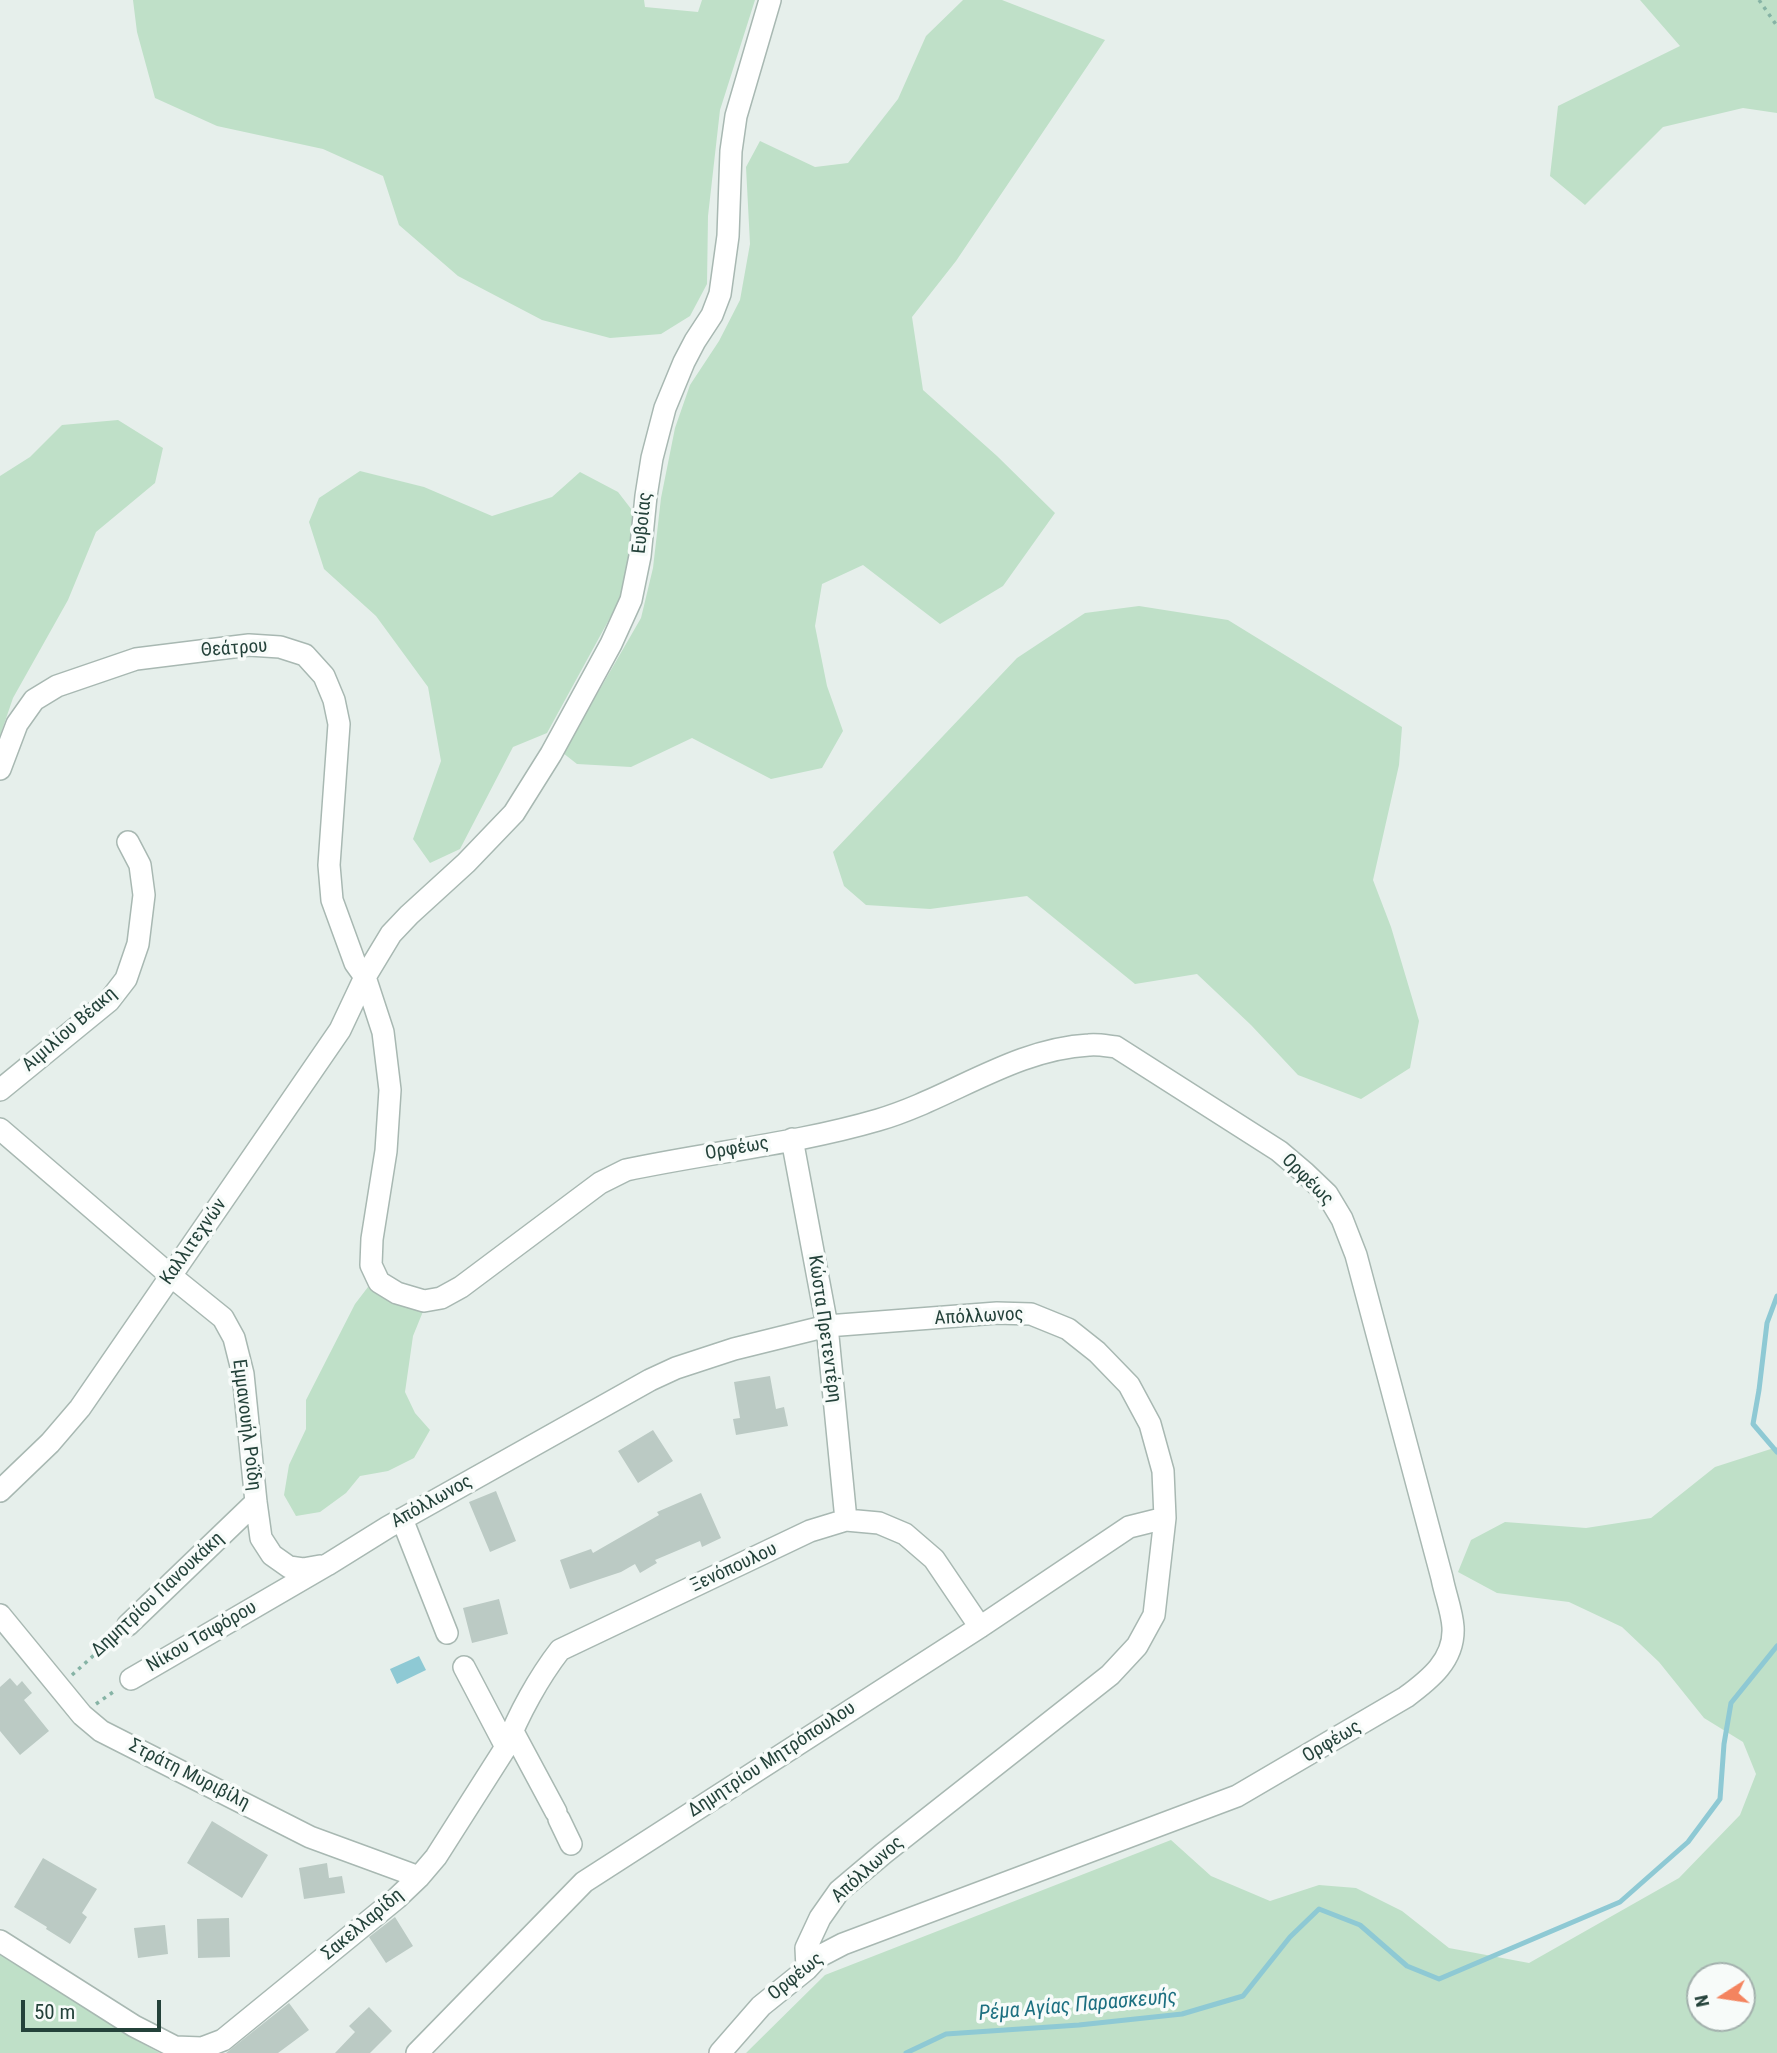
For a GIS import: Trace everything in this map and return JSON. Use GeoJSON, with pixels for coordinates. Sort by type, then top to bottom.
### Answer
{"type":"FeatureCollection","features":[{"type":"Feature","properties":{"kind":"street","name":"Ευβοίας"},"geometry":{"type":"LineString","coordinates":[[365,977],[400,924],[466,863],[514,813],[551,754],[611,645],[631,600],[640,556],[652,458],[665,408],[684,362],[712,315],[720,294],[728,236],[730,151],[736,116],[770,0]]}},
{"type":"Feature","properties":{"kind":"street","name":"Θεάτρου"},"geometry":{"type":"LineString","coordinates":[[0,769],[17,724],[34,701],[57,686],[136,660],[249,645],[280,647],[305,655],[324,676],[334,700],[339,724],[329,865],[332,900],[355,963],[365,977]]}},
{"type":"Feature","properties":{"kind":"street","name":"Αιμιλίου Βέακη"},"geometry":{"type":"LineString","coordinates":[[0,1090],[109,1001],[126,979],[138,944],[144,895],[139,865],[128,842]]}},
{"type":"Feature","properties":{"kind":"street","name":"Ορφέως"},"geometry":{"type":"LineString","coordinates":[[365,977],[383,1032],[390,1090],[386,1151],[372,1239],[371,1265],[379,1282],[397,1293],[424,1301],[441,1298],[461,1287],[600,1183],[626,1170],[877,1120],[905,1111],[1028,1057],[1061,1048],[1092,1044],[1116,1047],[1279,1151],[1327,1195],[1342,1219],[1356,1255],[1442,1578],[1452,1627],[1451,1646],[1429,1680],[1406,1697],[1237,1796],[843,1944],[818,1957],[761,2006],[720,2053]]}},
{"type":"Feature","properties":{"kind":"street","name":"Καλλιτεχνών"},"geometry":{"type":"LineString","coordinates":[[0,1491],[50,1443],[80,1408],[340,1030],[365,977]]}},
{"type":"Feature","properties":{"kind":"street","name":"Εμμανουήλ Ροΐδη"},"geometry":{"type":"LineString","coordinates":[[0,1129],[223,1318],[234,1338],[243,1374],[261,1538],[272,1555],[289,1567],[303,1569],[327,1565]]}},
{"type":"Feature","properties":{"kind":"street","name":"Κώστα Πρετεντέρη"},"geometry":{"type":"LineString","coordinates":[[792,1139],[827,1326],[846,1520]]}},
{"type":"Feature","properties":{"kind":"street","name":"Απόλλωνος"},"geometry":{"type":"LineString","coordinates":[[327,1565],[402,1519],[626,1393],[676,1368],[734,1349],[827,1326],[997,1313],[1031,1314],[1068,1329],[1097,1352],[1129,1385],[1150,1424],[1163,1471],[1165,1518],[1154,1615],[1136,1646],[1110,1675],[839,1891],[820,1918],[806,1948],[807,1969]]}},
{"type":"Feature","properties":{"kind":"street","name":"Δημητρίου Γιανουκάκη"},"geometry":{"type":"LineString","coordinates":[[128,1625],[256,1502]]}},
{"type":"Feature","properties":{"kind":"street","name":"Δημητρίου Μητρόπουλου"},"geometry":{"type":"LineString","coordinates":[[417,2053],[584,1882],[980,1627],[1129,1527],[1165,1518]]}},
{"type":"Feature","properties":{"kind":"street"},"geometry":{"type":"LineString","coordinates":[[402,1519],[447,1633]]}},
{"type":"Feature","properties":{"kind":"street","name":"Ξενόπουλου"},"geometry":{"type":"LineString","coordinates":[[509,1738],[560,1650],[810,1531],[846,1520],[880,1523],[905,1534],[934,1559],[980,1627]]}},
{"type":"Feature","properties":{"kind":"street","name":"Νίκου Τσιφόρου"},"geometry":{"type":"LineString","coordinates":[[131,1679],[327,1565]]}},
{"type":"Feature","properties":{"kind":"street","name":"Στράτη Μυριβίλη"},"geometry":{"type":"LineString","coordinates":[[0,1615],[82,1716],[101,1731],[310,1837],[419,1877]]}},
{"type":"Feature","properties":{"kind":"street"},"geometry":{"type":"LineString","coordinates":[[464,1667],[558,1816],[571,1844]]}},
{"type":"Feature","properties":{"kind":"street","name":"Σακελλαρίδη"},"geometry":{"type":"LineString","coordinates":[[0,1941],[134,2026],[175,2047],[202,2048],[223,2040],[419,1877],[436,1857],[509,1738]]}},
{"type":"Feature","properties":{"kind":"path"},"geometry":{"type":"LineString","coordinates":[[1759,0],[1777,26]]}},
{"type":"Feature","properties":{"kind":"path","name":"Δημητρίου Γιανουκάκη"},"geometry":{"type":"LineString","coordinates":[[59,1688],[128,1625]]}},
{"type":"Feature","properties":{"kind":"path","name":"Νίκου Τσιφόρου"},"geometry":{"type":"LineString","coordinates":[[82,1716],[131,1679]]}},
{"type":"Feature","properties":{"kind":"green space"},"geometry":{"type":"Polygon","coordinates":[[[133,0],[644,0],[645,7],[698,12],[702,0],[755,0],[720,110],[708,216],[707,284],[690,316],[661,334],[610,338],[542,320],[458,276],[399,225],[383,176],[323,149],[217,126],[155,98],[137,32],[133,0]]]}},
{"type":"Feature","properties":{"kind":"green space"},"geometry":{"type":"Polygon","coordinates":[[[963,0],[1002,0],[1105,40],[956,261],[912,317],[923,390],[997,456],[1055,513],[1003,586],[940,624],[863,565],[822,584],[815,626],[827,686],[843,731],[822,768],[771,779],[692,738],[631,767],[577,764],[563,753],[641,618],[653,568],[661,498],[675,428],[690,385],[719,341],[740,300],[750,244],[746,167],[760,141],[815,167],[848,163],[898,99],[926,36],[963,0]]]}},
{"type":"Feature","properties":{"kind":"green space"},"geometry":{"type":"Polygon","coordinates":[[[1640,0],[1777,0],[1777,113],[1743,108],[1663,127],[1585,205],[1550,176],[1558,106],[1680,46],[1640,0]]]}},
{"type":"Feature","properties":{"kind":"green space"},"geometry":{"type":"Polygon","coordinates":[[[118,420],[163,448],[155,483],[96,532],[68,600],[13,698],[0,736],[0,476],[30,457],[62,425],[118,420]]]}},
{"type":"Feature","properties":{"kind":"green space"},"geometry":{"type":"Polygon","coordinates":[[[360,471],[424,487],[492,516],[552,497],[580,472],[618,492],[635,514],[623,594],[547,733],[513,747],[460,849],[430,863],[413,839],[441,761],[428,687],[376,616],[324,569],[309,522],[319,498],[360,471]]]}},
{"type":"Feature","properties":{"kind":"green space"},"geometry":{"type":"Polygon","coordinates":[[[1139,606],[1228,620],[1402,727],[1399,765],[1373,880],[1391,927],[1419,1021],[1410,1068],[1361,1099],[1298,1075],[1251,1025],[1197,974],[1135,984],[1027,896],[930,909],[866,905],[844,886],[833,852],[1017,658],[1085,613],[1139,606]]]}},
{"type":"Feature","properties":{"kind":"green space"},"geometry":{"type":"Polygon","coordinates":[[[368,1287],[393,1301],[424,1309],[413,1336],[405,1392],[415,1413],[430,1430],[414,1458],[388,1471],[360,1476],[346,1493],[320,1512],[296,1516],[284,1495],[289,1465],[306,1429],[306,1400],[355,1304],[368,1287]]]}},
{"type":"Feature","properties":{"kind":"green space"},"geometry":{"type":"Polygon","coordinates":[[[1777,1447],[1777,2053],[746,2053],[825,1975],[1171,1840],[1211,1876],[1270,1901],[1319,1885],[1356,1888],[1402,1911],[1449,1948],[1529,1963],[1679,1878],[1740,1815],[1756,1774],[1743,1742],[1704,1718],[1659,1662],[1622,1627],[1569,1602],[1497,1593],[1458,1572],[1471,1540],[1505,1522],[1586,1528],[1651,1518],[1715,1467],[1777,1447]]]}},
{"type":"Feature","properties":{"kind":"green space"},"geometry":{"type":"Polygon","coordinates":[[[0,1949],[123,2033],[160,2053],[0,2053],[0,1949]]]}},
{"type":"Feature","properties":{"kind":"water"},"geometry":{"type":"Polygon","coordinates":[[[419,1656],[426,1670],[397,1684],[390,1669],[419,1656]]]}},
{"type":"Feature","properties":{"kind":"building"},"geometry":{"type":"Polygon","coordinates":[[[770,1376],[776,1409],[784,1407],[788,1426],[736,1435],[733,1419],[740,1418],[734,1382],[770,1376]]]}},
{"type":"Feature","properties":{"kind":"building"},"geometry":{"type":"Polygon","coordinates":[[[653,1430],[673,1461],[638,1483],[618,1451],[653,1430]]]}},
{"type":"Feature","properties":{"kind":"building"},"geometry":{"type":"Polygon","coordinates":[[[496,1491],[516,1541],[490,1552],[469,1502],[496,1491]]]}},
{"type":"Feature","properties":{"kind":"building"},"geometry":{"type":"Polygon","coordinates":[[[701,1493],[721,1538],[702,1547],[700,1541],[655,1560],[657,1563],[640,1573],[635,1564],[621,1572],[570,1589],[560,1560],[591,1549],[593,1553],[659,1515],[657,1512],[701,1493]]]}},
{"type":"Feature","properties":{"kind":"building"},"geometry":{"type":"Polygon","coordinates":[[[499,1599],[508,1634],[472,1643],[463,1608],[499,1599]]]}},
{"type":"Feature","properties":{"kind":"building"},"geometry":{"type":"Polygon","coordinates":[[[10,1678],[17,1686],[22,1681],[32,1693],[24,1700],[49,1731],[20,1755],[0,1731],[0,1687],[10,1678]]]}},
{"type":"Feature","properties":{"kind":"building"},"geometry":{"type":"Polygon","coordinates":[[[212,1821],[268,1855],[242,1898],[187,1863],[212,1821]]]}},
{"type":"Feature","properties":{"kind":"building"},"geometry":{"type":"Polygon","coordinates":[[[43,1858],[97,1889],[82,1913],[87,1917],[70,1944],[14,1907],[43,1858]]]}},
{"type":"Feature","properties":{"kind":"building"},"geometry":{"type":"Polygon","coordinates":[[[327,1863],[329,1878],[342,1876],[345,1893],[304,1899],[299,1868],[327,1863]]]}},
{"type":"Feature","properties":{"kind":"building"},"geometry":{"type":"Polygon","coordinates":[[[395,1917],[413,1946],[386,1963],[369,1937],[395,1917]]]}},
{"type":"Feature","properties":{"kind":"building"},"geometry":{"type":"Polygon","coordinates":[[[229,1918],[230,1957],[198,1958],[197,1919],[229,1918]]]}},
{"type":"Feature","properties":{"kind":"building"},"geometry":{"type":"Polygon","coordinates":[[[165,1925],[168,1954],[138,1958],[134,1928],[165,1925]]]}},
{"type":"Feature","properties":{"kind":"building"},"geometry":{"type":"Polygon","coordinates":[[[289,2003],[309,2030],[278,2053],[226,2053],[289,2003]]]}},
{"type":"Feature","properties":{"kind":"building"},"geometry":{"type":"Polygon","coordinates":[[[369,2007],[392,2031],[370,2053],[335,2053],[355,2032],[349,2026],[369,2007]]]}},
{"type":"Feature","properties":{"kind":"waterway","name":"Ρέμα Αγίας Παρασκευής"},"geometry":{"type":"LineString","coordinates":[[1777,1296],[1767,1323],[1753,1424],[1777,1452]]}},
{"type":"Feature","properties":{"kind":"waterway","name":"Ρέμα Αγίας Παρασκευής"},"geometry":{"type":"LineString","coordinates":[[906,2053],[946,2034],[1079,2025],[1182,2014],[1243,1996],[1290,1937],[1319,1909],[1360,1925],[1407,1966],[1439,1979],[1620,1902],[1688,1842],[1720,1799],[1724,1744],[1731,1703],[1777,1646]]}}]}
